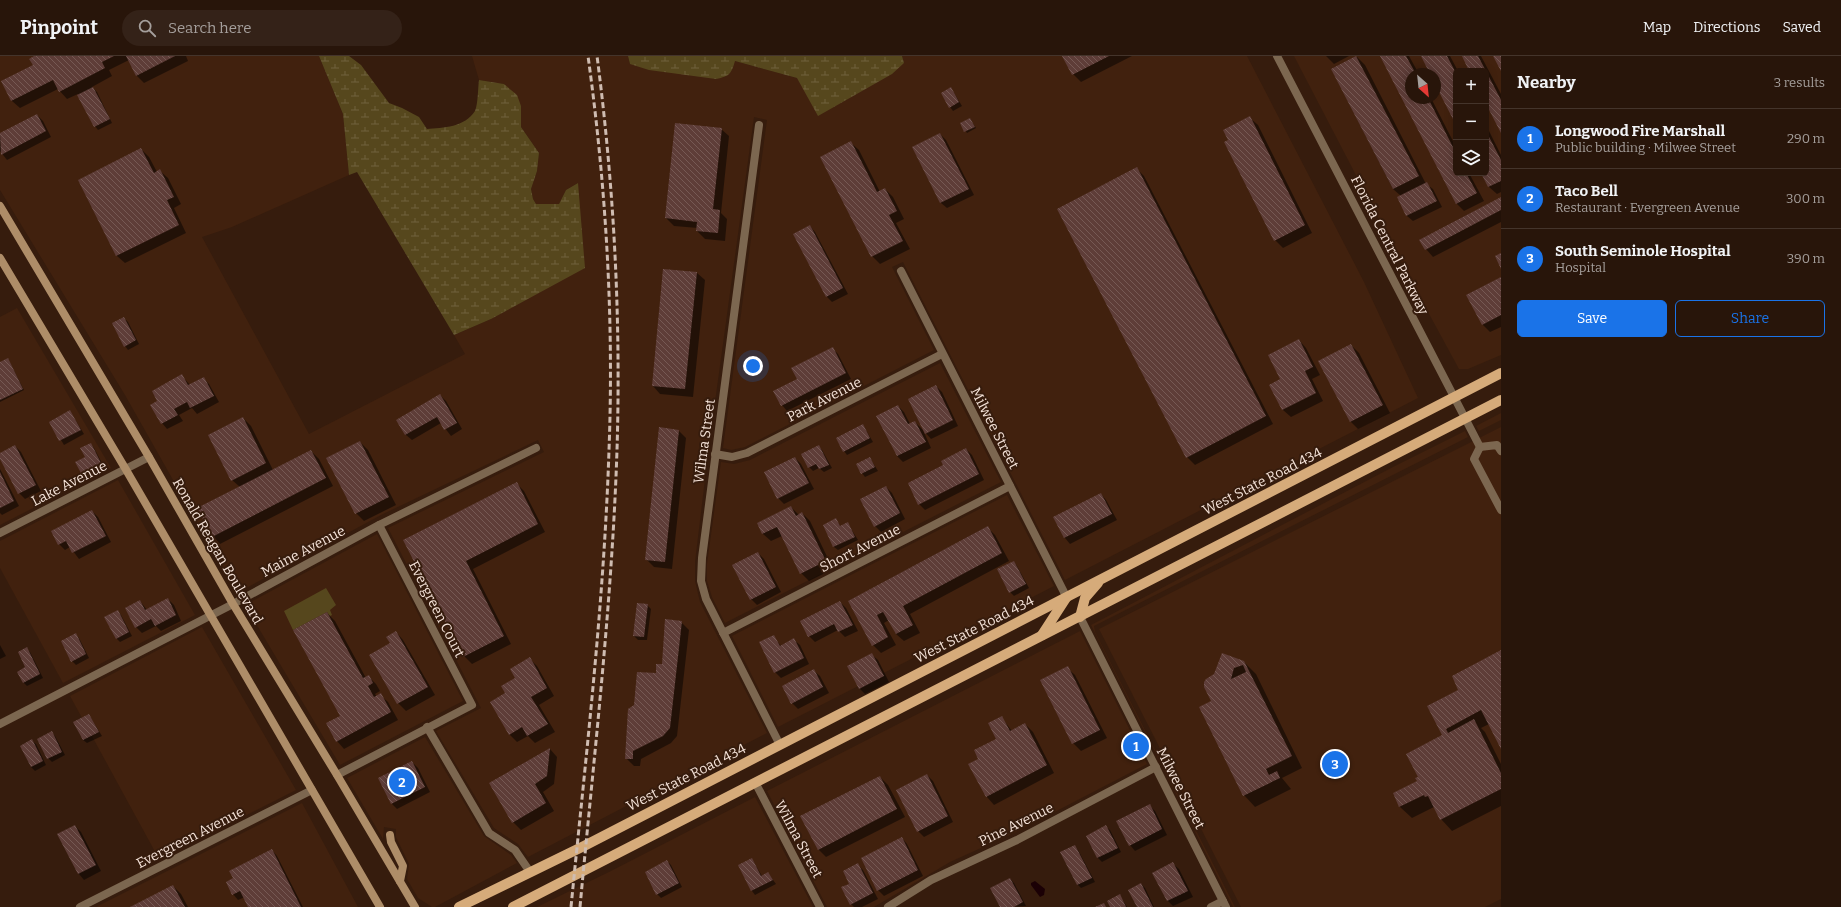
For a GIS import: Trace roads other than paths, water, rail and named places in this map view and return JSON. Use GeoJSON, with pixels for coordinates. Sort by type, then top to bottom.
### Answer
{"type":"FeatureCollection","features":[{"type":"Feature","properties":{"kind":"main road","name":"Ronald Reagan Boulevard"},"geometry":{"type":"LineString","coordinates":[[0,206],[149,457],[233,604],[415,907]]}},
{"type":"Feature","properties":{"kind":"main road"},"geometry":{"type":"LineString","coordinates":[[0,258],[125,468],[380,907]]}},
{"type":"Feature","properties":{"kind":"main road","name":"West State Road 434"},"geometry":{"type":"LineString","coordinates":[[459,907],[586,845],[1501,373]]}},
{"type":"Feature","properties":{"kind":"main road"},"geometry":{"type":"LineString","coordinates":[[514,907],[1501,400]]}},
{"type":"Feature","properties":{"kind":"main road"},"geometry":{"type":"LineString","coordinates":[[1080,617],[1085,598],[1100,580]]}},
{"type":"Feature","properties":{"kind":"main road"},"geometry":{"type":"LineString","coordinates":[[1041,636],[1066,598]]}},
{"type":"Feature","properties":{"kind":"main road"},"geometry":{"type":"LineString","coordinates":[[390,835],[391,842],[403,866],[400,881]]}},
{"type":"Feature","properties":{"kind":"street","name":"Florida Central Parkway"},"geometry":{"type":"LineString","coordinates":[[1277,56],[1480,447]]}},
{"type":"Feature","properties":{"kind":"street","name":"Wilma Street"},"geometry":{"type":"LineString","coordinates":[[759,125],[701,563],[701,581],[706,599],[780,745]]}},
{"type":"Feature","properties":{"kind":"street","name":"Milwee Street"},"geometry":{"type":"LineString","coordinates":[[901,271],[1066,598]]}},
{"type":"Feature","properties":{"kind":"street","name":"Park Avenue"},"geometry":{"type":"LineString","coordinates":[[715,454],[732,457],[747,453],[942,354]]}},
{"type":"Feature","properties":{"kind":"street"},"geometry":{"type":"LineString","coordinates":[[1501,451],[1498,445],[1480,447],[1474,459],[1501,510]]}},
{"type":"Feature","properties":{"kind":"street","name":"Maine Avenue"},"geometry":{"type":"LineString","coordinates":[[0,724],[233,604],[379,524],[536,448]]}},
{"type":"Feature","properties":{"kind":"street","name":"Lake Avenue"},"geometry":{"type":"LineString","coordinates":[[0,533],[149,457]]}},
{"type":"Feature","properties":{"kind":"street","name":"Short Avenue"},"geometry":{"type":"LineString","coordinates":[[723,633],[1010,486]]}},
{"type":"Feature","properties":{"kind":"street","name":"Evergreen Court"},"geometry":{"type":"LineString","coordinates":[[379,524],[472,705],[427,727]]}},
{"type":"Feature","properties":{"kind":"street","name":"Milwee Street"},"geometry":{"type":"LineString","coordinates":[[1080,617],[1224,904]]}},
{"type":"Feature","properties":{"kind":"street"},"geometry":{"type":"LineString","coordinates":[[337,775],[427,727],[489,833],[516,850],[530,872]]}},
{"type":"Feature","properties":{"kind":"street","name":"Pine Avenue"},"geometry":{"type":"LineString","coordinates":[[888,907],[931,880],[1017,840],[1156,767]]}},
{"type":"Feature","properties":{"kind":"street","name":"Wilma Street"},"geometry":{"type":"LineString","coordinates":[[756,784],[820,907]]}},
{"type":"Feature","properties":{"kind":"street","name":"Evergreen Avenue"},"geometry":{"type":"LineString","coordinates":[[80,907],[312,790]]}},
{"type":"Feature","properties":{"kind":"street"},"geometry":{"type":"LineString","coordinates":[[1210,907],[1224,904]]}},
{"type":"Feature","properties":{"kind":"railway"},"geometry":{"type":"LineString","coordinates":[[571,907],[599,622],[607,507],[610,401],[609,302],[604,203],[600,154],[588,56]]}},
{"type":"Feature","properties":{"kind":"railway"},"geometry":{"type":"LineString","coordinates":[[580,907],[607,622],[615,507],[618,401],[617,302],[612,203],[597,56]]}},
{"type":"Feature","properties":{"kind":"place","name":"Longwood Fire Marshall"},"geometry":{"type":"Point","coordinates":[1136,746]}},
{"type":"Feature","properties":{"kind":"place","name":"South Seminole Hospital"},"geometry":{"type":"Point","coordinates":[1335,764]}},
{"type":"Feature","properties":{"kind":"place","name":"Taco Bell"},"geometry":{"type":"Point","coordinates":[402,782]}}]}
